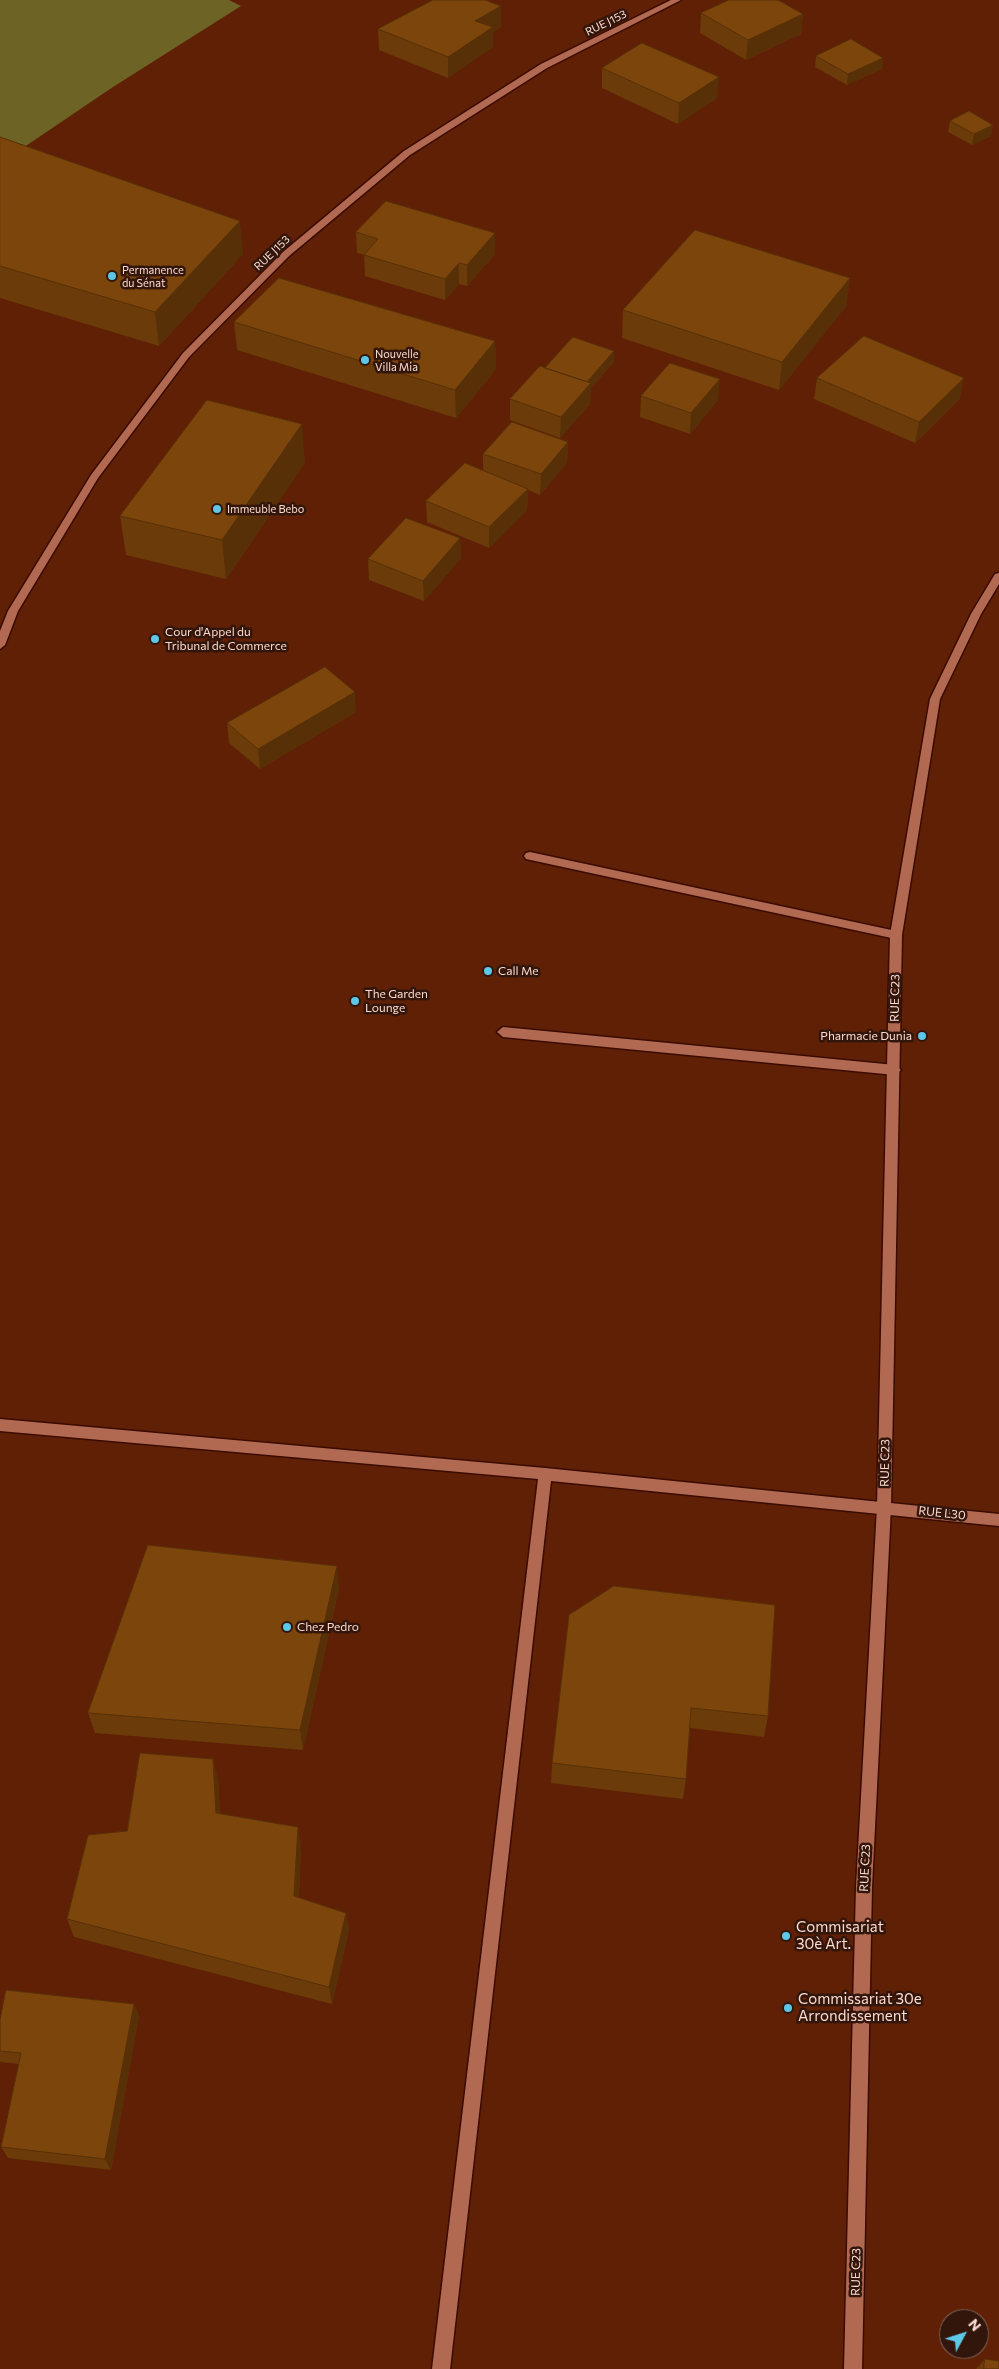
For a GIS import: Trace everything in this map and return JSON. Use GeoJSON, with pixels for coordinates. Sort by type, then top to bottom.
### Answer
{"type":"FeatureCollection","features":[{"type":"Feature","properties":{"kind":"street","name":"RUE J153"},"geometry":{"type":"LineString","coordinates":[[0,645],[13,611],[94,476],[186,355],[286,254],[407,153],[544,66],[677,0]]}},
{"type":"Feature","properties":{"kind":"street","name":"RUE C23"},"geometry":{"type":"LineString","coordinates":[[853,2369],[864,1887],[884,1507],[896,935],[935,699],[976,614],[999,576]]}},
{"type":"Feature","properties":{"kind":"street"},"geometry":{"type":"LineString","coordinates":[[530,856],[896,935]]}},
{"type":"Feature","properties":{"kind":"street"},"geometry":{"type":"LineString","coordinates":[[503,1032],[894,1070]]}},
{"type":"Feature","properties":{"kind":"street","name":"RUE L30"},"geometry":{"type":"LineString","coordinates":[[0,1425],[545,1474],[999,1520]]}},
{"type":"Feature","properties":{"kind":"street"},"geometry":{"type":"LineString","coordinates":[[441,2369],[545,1474]]}},
{"type":"Feature","properties":{"kind":"shaded area"},"geometry":{"type":"Polygon","coordinates":[[[0,0],[229,0],[241,6],[113,87],[8,158],[0,156],[0,0]]]}},
{"type":"Feature","properties":{"kind":"building"},"geometry":{"type":"Polygon","coordinates":[[[433,0],[485,0],[501,6],[475,21],[493,27],[448,57],[378,29],[433,0]]]}},
{"type":"Feature","properties":{"kind":"building"},"geometry":{"type":"Polygon","coordinates":[[[729,0],[778,0],[803,14],[748,40],[701,13],[729,0]]]}},
{"type":"Feature","properties":{"kind":"building"},"geometry":{"type":"Polygon","coordinates":[[[851,39],[883,58],[848,74],[816,56],[851,39]]]}},
{"type":"Feature","properties":{"kind":"building"},"geometry":{"type":"Polygon","coordinates":[[[642,43],[719,77],[679,103],[602,68],[642,43]]]}},
{"type":"Feature","properties":{"kind":"building"},"geometry":{"type":"Polygon","coordinates":[[[969,111],[993,125],[974,134],[950,121],[969,111]]]}},
{"type":"Feature","properties":{"kind":"building","name":"Permanence du Sénat"},"geometry":{"type":"Polygon","coordinates":[[[0,137],[240,221],[155,312],[0,266],[0,137]]]}},
{"type":"Feature","properties":{"kind":"building"},"geometry":{"type":"Polygon","coordinates":[[[386,201],[495,233],[467,265],[459,263],[445,279],[364,255],[378,239],[356,232],[386,201]]]}},
{"type":"Feature","properties":{"kind":"building"},"geometry":{"type":"Polygon","coordinates":[[[695,230],[850,278],[782,362],[623,310],[695,230]]]}},
{"type":"Feature","properties":{"kind":"building"},"geometry":{"type":"Polygon","coordinates":[[[279,278],[495,341],[455,390],[234,322],[279,278]]]}},
{"type":"Feature","properties":{"kind":"building"},"geometry":{"type":"Polygon","coordinates":[[[864,336],[964,378],[919,422],[817,378],[864,336]]]}},
{"type":"Feature","properties":{"kind":"building"},"geometry":{"type":"Polygon","coordinates":[[[573,337],[614,351],[587,382],[545,368],[573,337]]]}},
{"type":"Feature","properties":{"kind":"building"},"geometry":{"type":"Polygon","coordinates":[[[670,363],[720,379],[691,413],[641,396],[670,363]]]}},
{"type":"Feature","properties":{"kind":"building"},"geometry":{"type":"Polygon","coordinates":[[[540,366],[591,383],[561,417],[510,399],[540,366]]]}},
{"type":"Feature","properties":{"kind":"building"},"geometry":{"type":"Polygon","coordinates":[[[207,400],[302,424],[222,540],[120,516],[207,400]]]}},
{"type":"Feature","properties":{"kind":"building"},"geometry":{"type":"Polygon","coordinates":[[[512,422],[568,442],[541,474],[483,454],[512,422]]]}},
{"type":"Feature","properties":{"kind":"building"},"geometry":{"type":"Polygon","coordinates":[[[465,463],[528,489],[489,527],[426,501],[465,463]]]}},
{"type":"Feature","properties":{"kind":"building"},"geometry":{"type":"Polygon","coordinates":[[[406,518],[460,538],[423,581],[368,559],[406,518]]]}},
{"type":"Feature","properties":{"kind":"building"},"geometry":{"type":"Polygon","coordinates":[[[325,667],[355,692],[258,749],[227,723],[325,667]]]}},
{"type":"Feature","properties":{"kind":"building"},"geometry":{"type":"Polygon","coordinates":[[[148,1545],[337,1566],[300,1730],[88,1713],[148,1545]]]}},
{"type":"Feature","properties":{"kind":"building"},"geometry":{"type":"Polygon","coordinates":[[[614,1586],[775,1605],[768,1716],[691,1708],[686,1779],[552,1763],[569,1615],[614,1586]]]}},
{"type":"Feature","properties":{"kind":"building"},"geometry":{"type":"Polygon","coordinates":[[[140,1753],[213,1759],[216,1813],[298,1827],[294,1896],[346,1913],[329,1987],[67,1919],[88,1835],[127,1831],[140,1753]]]}},
{"type":"Feature","properties":{"kind":"building"},"geometry":{"type":"Polygon","coordinates":[[[6,1990],[134,2004],[105,2159],[1,2147],[21,2053],[0,2051],[0,2020],[6,1990]]]}},
{"type":"Feature","properties":{"kind":"building"},"geometry":{"type":"Polygon","coordinates":[[[985,2359],[999,2361],[999,2369],[984,2369],[985,2359]]]}},
{"type":"Feature","properties":{"kind":"place","name":"Permanence du Sénat"},"geometry":{"type":"Point","coordinates":[112,276]}},
{"type":"Feature","properties":{"kind":"place","name":"Nouvelle Villa Mia"},"geometry":{"type":"Point","coordinates":[365,360]}},
{"type":"Feature","properties":{"kind":"place","name":"Immeuble Bebo"},"geometry":{"type":"Point","coordinates":[217,509]}},
{"type":"Feature","properties":{"kind":"place","name":"Cour d'Appel du Tribunal de Commerce"},"geometry":{"type":"Point","coordinates":[155,639]}},
{"type":"Feature","properties":{"kind":"place","name":"Call Me"},"geometry":{"type":"Point","coordinates":[488,971]}},
{"type":"Feature","properties":{"kind":"place","name":"The Garden Lounge"},"geometry":{"type":"Point","coordinates":[355,1001]}},
{"type":"Feature","properties":{"kind":"place","name":"Pharmacie Dunia"},"geometry":{"type":"Point","coordinates":[922,1036]}},
{"type":"Feature","properties":{"kind":"place","name":"Chez Pedro"},"geometry":{"type":"Point","coordinates":[287,1627]}},
{"type":"Feature","properties":{"kind":"place","name":"Commisariat 30è Art."},"geometry":{"type":"Point","coordinates":[786,1936]}},
{"type":"Feature","properties":{"kind":"place","name":"Commissariat 30e Arrondissement"},"geometry":{"type":"Point","coordinates":[788,2008]}}]}
